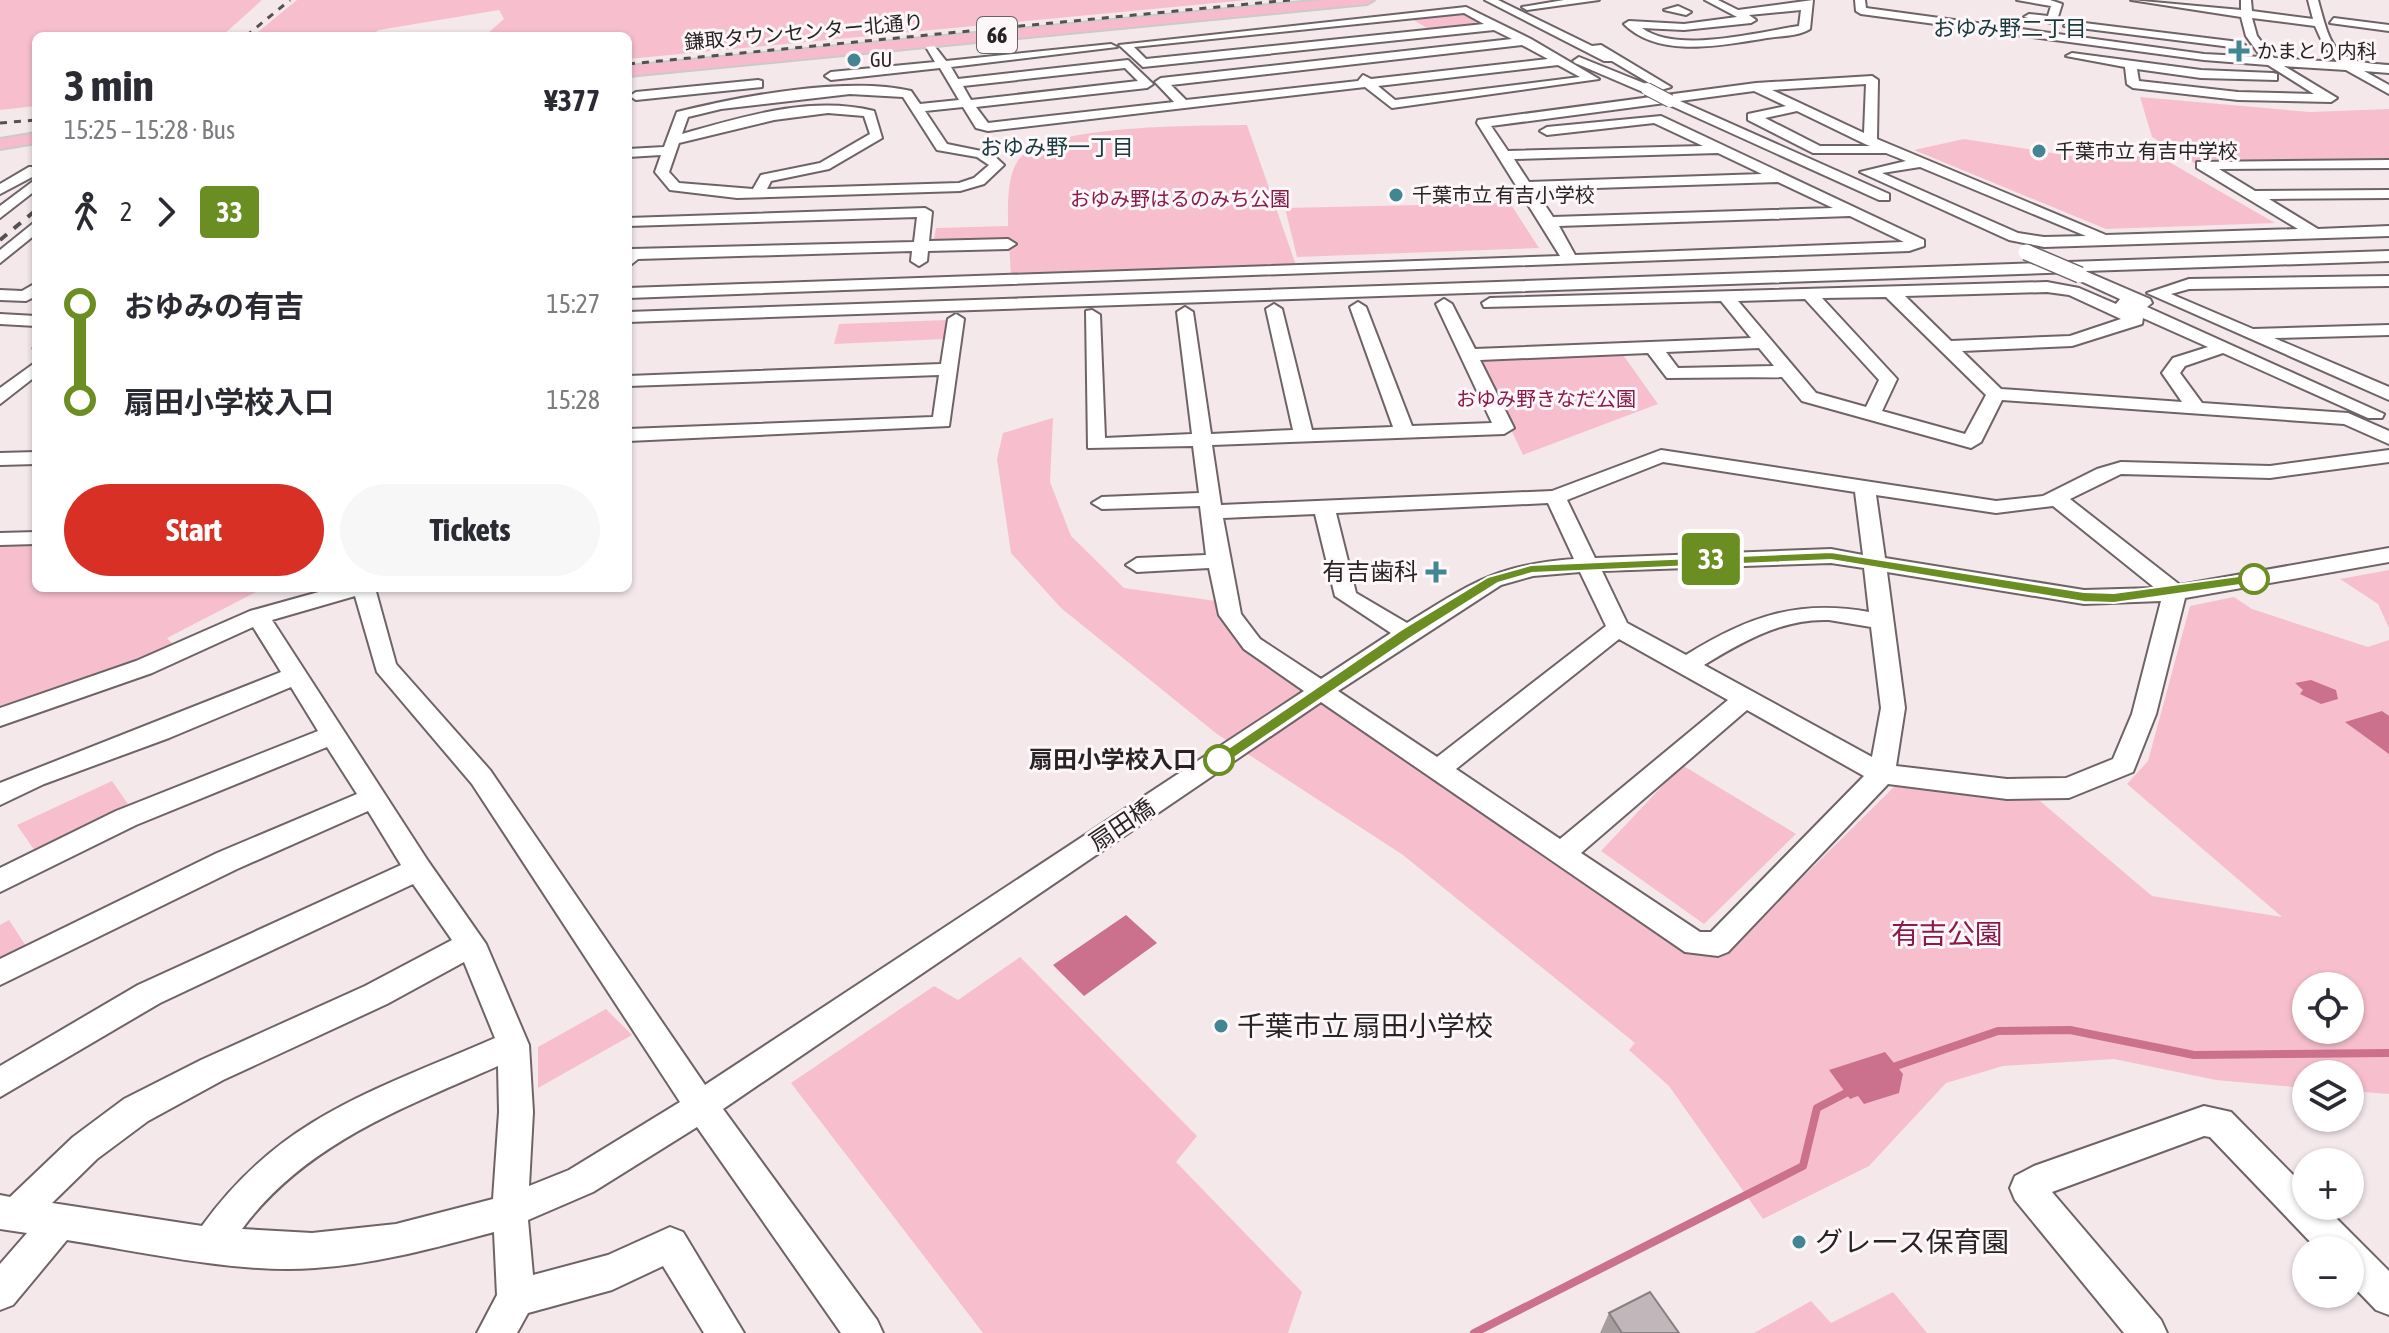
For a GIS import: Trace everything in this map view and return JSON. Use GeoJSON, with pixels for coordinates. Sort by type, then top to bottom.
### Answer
{"type":"FeatureCollection","features":[{"type":"Feature","properties":{"kind":"main road","name":"鎌取タウンセンター北通り"},"geometry":{"type":"LineString","coordinates":[[632,71],[1367,0]]}},
{"type":"Feature","properties":{"kind":"main road"},"geometry":{"type":"LineString","coordinates":[[0,144],[32,139]]}},
{"type":"Feature","properties":{"kind":"street"},"geometry":{"type":"LineString","coordinates":[[1463,0],[1588,65],[1647,89],[1689,101],[2222,348],[2389,421]]}},
{"type":"Feature","properties":{"kind":"street"},"geometry":{"type":"LineString","coordinates":[[1478,0],[1647,89]]}},
{"type":"Feature","properties":{"kind":"street"},"geometry":{"type":"LineString","coordinates":[[1490,0],[1669,95],[1821,169],[2018,252]]}},
{"type":"Feature","properties":{"kind":"street"},"geometry":{"type":"LineString","coordinates":[[1506,0],[1625,61],[1669,95]]}},
{"type":"Feature","properties":{"kind":"street"},"geometry":{"type":"LineString","coordinates":[[1527,7],[1594,0]]}},
{"type":"Feature","properties":{"kind":"street"},"geometry":{"type":"LineString","coordinates":[[1659,0],[1678,9]]}},
{"type":"Feature","properties":{"kind":"street"},"geometry":{"type":"LineString","coordinates":[[1710,0],[1778,32]]}},
{"type":"Feature","properties":{"kind":"street"},"geometry":{"type":"LineString","coordinates":[[1860,0],[1861,11],[2204,57],[2389,69]]}},
{"type":"Feature","properties":{"kind":"street"},"geometry":{"type":"LineString","coordinates":[[2018,32],[2021,16],[2052,20],[2057,4],[2022,0]]}},
{"type":"Feature","properties":{"kind":"street"},"geometry":{"type":"LineString","coordinates":[[2136,0],[2318,23]]}},
{"type":"Feature","properties":{"kind":"street"},"geometry":{"type":"LineString","coordinates":[[2246,0],[2247,29],[2254,47]]}},
{"type":"Feature","properties":{"kind":"street"},"geometry":{"type":"LineString","coordinates":[[2313,0],[2328,48],[2347,66],[2389,90]]}},
{"type":"Feature","properties":{"kind":"street"},"geometry":{"type":"LineString","coordinates":[[1736,13],[1808,3],[1804,29],[1689,43],[1653,39],[1629,24],[1684,27],[1750,19]]}},
{"type":"Feature","properties":{"kind":"street"},"geometry":{"type":"LineString","coordinates":[[1272,9],[1295,28],[1317,45],[1342,62],[1392,104],[1593,79],[1527,41],[1466,10],[1295,28],[1125,45],[1143,63],[1317,45],[1496,26]]}},
{"type":"Feature","properties":{"kind":"street"},"geometry":{"type":"LineString","coordinates":[[2389,28],[2333,16],[2344,48],[2364,67],[2389,82]]}},
{"type":"Feature","properties":{"kind":"street"},"geometry":{"type":"LineString","coordinates":[[2131,65],[2133,84],[2238,96],[2331,98],[2292,77],[2254,47],[2068,22],[2061,54],[2201,74],[2292,77]]}},
{"type":"Feature","properties":{"kind":"street"},"geometry":{"type":"LineString","coordinates":[[810,78],[1111,47],[1092,26]]}},
{"type":"Feature","properties":{"kind":"street"},"geometry":{"type":"LineString","coordinates":[[2232,27],[2247,29]]}},
{"type":"Feature","properties":{"kind":"street"},"geometry":{"type":"LineString","coordinates":[[1184,105],[1161,82],[1527,41]]}},
{"type":"Feature","properties":{"kind":"street"},"geometry":{"type":"LineString","coordinates":[[929,42],[966,104],[981,125],[988,127],[1561,61]]}},
{"type":"Feature","properties":{"kind":"street"},"geometry":{"type":"LineString","coordinates":[[717,62],[724,87]]}},
{"type":"Feature","properties":{"kind":"street"},"geometry":{"type":"LineString","coordinates":[[632,152],[672,145],[795,112],[966,104],[1147,84],[1128,64],[954,83]]}},
{"type":"Feature","properties":{"kind":"street"},"geometry":{"type":"LineString","coordinates":[[1054,72],[1071,92]]}},
{"type":"Feature","properties":{"kind":"street"},"geometry":{"type":"LineString","coordinates":[[1016,76],[1031,97]]}},
{"type":"Feature","properties":{"kind":"street"},"geometry":{"type":"LineString","coordinates":[[1570,260],[1549,222],[1483,123],[1756,87],[1872,80],[1870,141]]}},
{"type":"Feature","properties":{"kind":"street"},"geometry":{"type":"LineString","coordinates":[[682,115],[662,172],[675,187],[702,193],[960,187],[979,181],[997,165],[993,159],[982,155],[942,147],[907,94],[889,90],[788,97],[721,105],[682,115],[673,111],[671,103],[639,101],[766,83],[788,97],[795,112]]}},
{"type":"Feature","properties":{"kind":"street"},"geometry":{"type":"LineString","coordinates":[[1756,87],[1870,141],[2108,239]]}},
{"type":"Feature","properties":{"kind":"street"},"geometry":{"type":"LineString","coordinates":[[1799,107],[1753,117],[1818,150],[1892,150]]}},
{"type":"Feature","properties":{"kind":"street"},"geometry":{"type":"LineString","coordinates":[[758,193],[766,178],[824,166],[877,135],[869,114],[861,110]]}},
{"type":"Feature","properties":{"kind":"street"},"geometry":{"type":"LineString","coordinates":[[632,293],[1570,260],[1909,246],[1919,243],[1656,119],[1547,131],[1564,153]]}},
{"type":"Feature","properties":{"kind":"street"},"geometry":{"type":"LineString","coordinates":[[1503,155],[1721,150]]}},
{"type":"Feature","properties":{"kind":"street"},"geometry":{"type":"LineString","coordinates":[[0,170],[32,161]]}},
{"type":"Feature","properties":{"kind":"street"},"geometry":{"type":"LineString","coordinates":[[1923,162],[1867,172],[2014,237],[2044,242],[2389,231]]}},
{"type":"Feature","properties":{"kind":"street"},"geometry":{"type":"LineString","coordinates":[[2313,232],[2202,165],[2389,164]]}},
{"type":"Feature","properties":{"kind":"street"},"geometry":{"type":"LineString","coordinates":[[1523,186],[1785,178],[1821,169]]}},
{"type":"Feature","properties":{"kind":"street"},"geometry":{"type":"LineString","coordinates":[[0,190],[32,171]]}},
{"type":"Feature","properties":{"kind":"street"},"geometry":{"type":"LineString","coordinates":[[862,191],[882,171]]}},
{"type":"Feature","properties":{"kind":"street"},"geometry":{"type":"LineString","coordinates":[[0,214],[32,186]]}},
{"type":"Feature","properties":{"kind":"street"},"geometry":{"type":"LineString","coordinates":[[862,191],[872,214]]}},
{"type":"Feature","properties":{"kind":"street"},"geometry":{"type":"LineString","coordinates":[[2252,195],[2389,194]]}},
{"type":"Feature","properties":{"kind":"street"},"geometry":{"type":"LineString","coordinates":[[632,222],[925,212],[917,283]]}},
{"type":"Feature","properties":{"kind":"street"},"geometry":{"type":"LineString","coordinates":[[1549,222],[1857,212]]}},
{"type":"Feature","properties":{"kind":"street"},"geometry":{"type":"LineString","coordinates":[[632,254],[648,221]]}},
{"type":"Feature","properties":{"kind":"street"},"geometry":{"type":"LineString","coordinates":[[0,258],[28,240]]}},
{"type":"Feature","properties":{"kind":"street"},"geometry":{"type":"LineString","coordinates":[[632,258],[1008,244]]}},
{"type":"Feature","properties":{"kind":"street"},"geometry":{"type":"LineString","coordinates":[[1600,279],[1625,266],[2018,252],[2389,245]]}},
{"type":"Feature","properties":{"kind":"street"},"geometry":{"type":"LineString","coordinates":[[632,317],[2389,245]]}},
{"type":"Feature","properties":{"kind":"street"},"geometry":{"type":"LineString","coordinates":[[1600,279],[1641,288],[2071,276],[2389,259]]}},
{"type":"Feature","properties":{"kind":"street"},"geometry":{"type":"LineString","coordinates":[[632,308],[2389,259]]}},
{"type":"Feature","properties":{"kind":"street"},"geometry":{"type":"LineString","coordinates":[[2071,276],[2389,412]]}},
{"type":"Feature","properties":{"kind":"street"},"geometry":{"type":"LineString","coordinates":[[2387,392],[2155,293],[2189,284],[2324,285],[2389,281]]}},
{"type":"Feature","properties":{"kind":"street"},"geometry":{"type":"LineString","coordinates":[[632,330],[2047,287],[2073,291],[2136,320],[2072,341],[1947,346]]}},
{"type":"Feature","properties":{"kind":"street"},"geometry":{"type":"LineString","coordinates":[[0,295],[26,296],[32,291]]}},
{"type":"Feature","properties":{"kind":"street"},"geometry":{"type":"LineString","coordinates":[[1891,292],[1996,394],[2348,419],[2389,438]]}},
{"type":"Feature","properties":{"kind":"street"},"geometry":{"type":"LineString","coordinates":[[1810,295],[1888,379],[1872,413]]}},
{"type":"Feature","properties":{"kind":"street"},"geometry":{"type":"LineString","coordinates":[[1726,297],[1809,397],[1971,442],[1996,394]]}},
{"type":"Feature","properties":{"kind":"street"},"geometry":{"type":"LineString","coordinates":[[1092,315],[1095,444],[1504,428],[1444,304]]}},
{"type":"Feature","properties":{"kind":"street"},"geometry":{"type":"LineString","coordinates":[[1358,307],[1404,431]]}},
{"type":"Feature","properties":{"kind":"street"},"geometry":{"type":"LineString","coordinates":[[0,309],[32,310]]}},
{"type":"Feature","properties":{"kind":"street"},"geometry":{"type":"LineString","coordinates":[[1274,309],[1304,435]]}},
{"type":"Feature","properties":{"kind":"street"},"geometry":{"type":"LineString","coordinates":[[1185,312],[1218,561],[1230,615],[1239,630],[1252,644],[1695,944],[1718,944],[1882,774],[1893,708],[1865,487]]}},
{"type":"Feature","properties":{"kind":"street"},"geometry":{"type":"LineString","coordinates":[[0,319],[32,321]]}},
{"type":"Feature","properties":{"kind":"street"},"geometry":{"type":"LineString","coordinates":[[632,435],[942,422],[956,319]]}},
{"type":"Feature","properties":{"kind":"street"},"geometry":{"type":"LineString","coordinates":[[2250,333],[2389,330]]}},
{"type":"Feature","properties":{"kind":"street"},"geometry":{"type":"LineString","coordinates":[[1469,355],[1765,343]]}},
{"type":"Feature","properties":{"kind":"street"},"geometry":{"type":"LineString","coordinates":[[1653,347],[1673,374],[1788,371]]}},
{"type":"Feature","properties":{"kind":"street"},"geometry":{"type":"LineString","coordinates":[[2195,407],[2171,373],[2179,362],[2222,348]]}},
{"type":"Feature","properties":{"kind":"street"},"geometry":{"type":"LineString","coordinates":[[632,381],[949,369]]}},
{"type":"Feature","properties":{"kind":"street"},"geometry":{"type":"LineString","coordinates":[[0,398],[27,382]]}},
{"type":"Feature","properties":{"kind":"street"},"geometry":{"type":"LineString","coordinates":[[1102,503],[1324,507],[1555,497],[1661,456],[1996,507],[2029,505],[2056,498],[2100,472],[2121,468],[2270,472],[2389,456]]}},
{"type":"Feature","properties":{"kind":"street"},"geometry":{"type":"LineString","coordinates":[[0,459],[32,458]]}},
{"type":"Feature","properties":{"kind":"street"},"geometry":{"type":"LineString","coordinates":[[1555,497],[1618,628],[1882,774],[2007,789],[2069,788],[2124,765],[2144,714],[2175,592],[2056,498]]}},
{"type":"Feature","properties":{"kind":"street"},"geometry":{"type":"LineString","coordinates":[[1324,507],[1346,596],[1407,633]]}},
{"type":"Feature","properties":{"kind":"street"},"geometry":{"type":"LineString","coordinates":[[0,539],[32,538]]}},
{"type":"Feature","properties":{"kind":"street","name":"扇田橋"},"geometry":{"type":"LineString","coordinates":[[8,1213],[210,1245],[312,1251],[396,1241],[441,1230],[510,1211],[581,1181],[701,1106],[1407,633],[1493,580],[1531,569],[1808,555],[1875,562],[2084,597],[2175,592],[2389,555]]}},
{"type":"Feature","properties":{"kind":"street"},"geometry":{"type":"LineString","coordinates":[[1137,565],[1218,561]]}},
{"type":"Feature","properties":{"kind":"street"},"geometry":{"type":"LineString","coordinates":[[0,717],[144,667],[258,616],[346,592]]}},
{"type":"Feature","properties":{"kind":"street"},"geometry":{"type":"LineString","coordinates":[[362,592],[385,666],[481,777],[701,1106],[864,1333]]}},
{"type":"Feature","properties":{"kind":"street"},"geometry":{"type":"LineString","coordinates":[[1686,666],[1727,639],[1798,615],[1829,613],[1880,621]]}},
{"type":"Feature","properties":{"kind":"street"},"geometry":{"type":"LineString","coordinates":[[258,616],[418,869],[471,944],[513,1045],[516,1112],[510,1211],[516,1298],[496,1333]]}},
{"type":"Feature","properties":{"kind":"street"},"geometry":{"type":"LineString","coordinates":[[1438,770],[1618,628]]}},
{"type":"Feature","properties":{"kind":"street"},"geometry":{"type":"LineString","coordinates":[[0,795],[35,777],[160,732],[297,675]]}},
{"type":"Feature","properties":{"kind":"street"},"geometry":{"type":"LineString","coordinates":[[1562,853],[1746,698]]}},
{"type":"Feature","properties":{"kind":"street"},"geometry":{"type":"LineString","coordinates":[[0,881],[126,818],[334,734]]}},
{"type":"Feature","properties":{"kind":"street"},"geometry":{"type":"LineString","coordinates":[[0,973],[227,861],[373,798]]}},
{"type":"Feature","properties":{"kind":"street"},"geometry":{"type":"LineString","coordinates":[[0,1083],[149,994],[418,869]]}},
{"type":"Feature","properties":{"kind":"street"},"geometry":{"type":"LineString","coordinates":[[8,1213],[136,1110],[212,1070],[376,995],[471,944]]}},
{"type":"Feature","properties":{"kind":"street"},"geometry":{"type":"LineString","coordinates":[[210,1245],[235,1209],[279,1164],[339,1125],[513,1045]]}},
{"type":"Feature","properties":{"kind":"street"},"geometry":{"type":"LineString","coordinates":[[2148,1333],[2027,1188],[2046,1177],[2204,1121],[2219,1123],[2329,1236]]}},
{"type":"Feature","properties":{"kind":"street"},"geometry":{"type":"LineString","coordinates":[[0,1292],[60,1221]]}},
{"type":"Feature","properties":{"kind":"street"},"geometry":{"type":"LineString","coordinates":[[516,1298],[612,1272],[670,1244],[725,1333]]}},
{"type":"Feature","properties":{"kind":"street"},"geometry":{"type":"LineString","coordinates":[[2364,1271],[2389,1297]]}},
{"type":"Feature","properties":{"kind":"green space"},"geometry":{"type":"Polygon","coordinates":[[[0,0],[262,0],[226,32],[32,32],[32,106],[0,110],[0,0]]]}},
{"type":"Feature","properties":{"kind":"green space"},"geometry":{"type":"Polygon","coordinates":[[[297,0],[1247,0],[632,59],[632,32],[489,32],[504,19],[499,10],[376,32],[258,32],[297,0]]]}},
{"type":"Feature","properties":{"kind":"green space"},"geometry":{"type":"Polygon","coordinates":[[[1462,12],[1488,24],[1432,31],[1410,18],[1462,12]]]}},
{"type":"Feature","properties":{"kind":"green space"},"geometry":{"type":"Polygon","coordinates":[[[2140,97],[2310,112],[2389,109],[2389,163],[2194,163],[2152,137],[2140,97]]]}},
{"type":"Feature","properties":{"kind":"green space","name":"おゆみ野はるのみち公園"},"geometry":{"type":"Polygon","coordinates":[[[1247,125],[1297,268],[1011,276],[1009,242],[933,244],[936,228],[1008,226],[1013,169],[1023,155],[1042,145],[1098,132],[1247,125]]]}},
{"type":"Feature","properties":{"kind":"green space"},"geometry":{"type":"Polygon","coordinates":[[[1964,139],[2090,159],[2157,155],[2275,223],[2106,229],[1914,150],[1964,139]]]}},
{"type":"Feature","properties":{"kind":"green space"},"geometry":{"type":"Polygon","coordinates":[[[1510,203],[1539,248],[1297,257],[1285,208],[1510,203]]]}},
{"type":"Feature","properties":{"kind":"green space"},"geometry":{"type":"Polygon","coordinates":[[[947,320],[944,339],[834,344],[839,324],[947,320]]]}},
{"type":"Feature","properties":{"kind":"green space","name":"おゆみ野きなだ公園"},"geometry":{"type":"Polygon","coordinates":[[[1621,352],[1658,404],[1523,455],[1477,357],[1621,352]]]}},
{"type":"Feature","properties":{"kind":"green space","name":"有吉公園"},"geometry":{"type":"Polygon","coordinates":[[[1053,418],[1050,482],[1071,536],[1124,588],[1216,601],[1235,641],[1683,949],[1727,952],[1895,786],[2040,801],[2152,896],[2282,917],[2127,784],[2148,761],[2190,606],[2234,597],[2252,609],[2368,647],[2389,640],[2389,1094],[2364,1092],[2364,1060],[2292,1060],[2292,1087],[2216,1080],[2114,1059],[2003,1066],[1946,1083],[1869,1166],[1763,1219],[1669,1086],[1629,1050],[1635,1043],[1403,855],[1217,734],[1061,608],[1011,553],[997,459],[1003,433],[1053,418]]]}},
{"type":"Feature","properties":{"kind":"green space"},"geometry":{"type":"Polygon","coordinates":[[[32,544],[32,592],[256,592],[167,638],[173,645],[128,665],[0,708],[0,545],[32,544]]]}},
{"type":"Feature","properties":{"kind":"green space"},"geometry":{"type":"Polygon","coordinates":[[[2389,570],[2389,628],[2378,604],[2340,579],[2389,570]]]}},
{"type":"Feature","properties":{"kind":"green space"},"geometry":{"type":"Polygon","coordinates":[[[1682,765],[1796,834],[1704,924],[1601,851],[1682,765]]]}},
{"type":"Feature","properties":{"kind":"green space"},"geometry":{"type":"Polygon","coordinates":[[[112,781],[128,804],[35,851],[17,825],[112,781]]]}},
{"type":"Feature","properties":{"kind":"green space"},"geometry":{"type":"Polygon","coordinates":[[[9,920],[26,946],[0,958],[0,925],[9,920]]]}},
{"type":"Feature","properties":{"kind":"green space"},"geometry":{"type":"Polygon","coordinates":[[[1020,957],[1197,1136],[1176,1162],[1302,1292],[1288,1333],[983,1333],[791,1083],[934,986],[958,1000],[1020,957]]]}},
{"type":"Feature","properties":{"kind":"green space"},"geometry":{"type":"Polygon","coordinates":[[[606,1009],[632,1035],[538,1088],[538,1047],[606,1009]]]}},
{"type":"Feature","properties":{"kind":"green space"},"geometry":{"type":"Polygon","coordinates":[[[1893,1292],[1927,1333],[1754,1333],[1811,1301],[1831,1323],[1893,1292]]]}},
{"type":"Feature","properties":{"kind":"shaded area"},"geometry":{"type":"Polygon","coordinates":[[[2311,680],[2336,690],[2338,699],[2321,704],[2300,694],[2303,690],[2295,683],[2311,680]]]}},
{"type":"Feature","properties":{"kind":"shaded area"},"geometry":{"type":"Polygon","coordinates":[[[2382,711],[2389,716],[2389,754],[2345,722],[2382,711]]]}},
{"type":"Feature","properties":{"kind":"shaded area"},"geometry":{"type":"Polygon","coordinates":[[[1126,915],[1157,943],[1084,996],[1053,965],[1126,915]]]}},
{"type":"Feature","properties":{"kind":"shaded area"},"geometry":{"type":"Polygon","coordinates":[[[1885,1052],[1903,1074],[1899,1093],[1864,1104],[1858,1096],[1850,1099],[1829,1070],[1885,1052]]]}},
{"type":"Feature","properties":{"kind":"building"},"geometry":{"type":"Polygon","coordinates":[[[1650,1292],[1679,1333],[1622,1333],[1609,1313],[1650,1292]]]}},
{"type":"Feature","properties":{"kind":"waterway"},"geometry":{"type":"LineString","coordinates":[[1896,1066],[1998,1031],[2070,1030],[2194,1055],[2389,1053]]}},
{"type":"Feature","properties":{"kind":"waterway"},"geometry":{"type":"LineString","coordinates":[[1474,1333],[1803,1166],[1817,1108],[1846,1093]]}},
{"type":"Feature","properties":{"kind":"railway"},"geometry":{"type":"LineString","coordinates":[[251,32],[290,0]]}},
{"type":"Feature","properties":{"kind":"railway"},"geometry":{"type":"LineString","coordinates":[[632,64],[1290,0]]}},
{"type":"Feature","properties":{"kind":"railway"},"geometry":{"type":"LineString","coordinates":[[0,123],[32,120]]}},
{"type":"Feature","properties":{"kind":"railway"},"geometry":{"type":"LineString","coordinates":[[0,240],[32,213]]}},
{"type":"Feature","properties":{"kind":"bus line","name":"33"},"geometry":{"type":"LineString","coordinates":[[1219,760],[1407,633],[1493,580],[1531,569],[1831,556],[2084,597],[2114,598],[2254,579]]}},
{"type":"Feature","properties":{"kind":"place","name":"かまとり内科"},"geometry":{"type":"Point","coordinates":[2239,51]}},
{"type":"Feature","properties":{"kind":"place","name":"GU"},"geometry":{"type":"Point","coordinates":[854,60]}},
{"type":"Feature","properties":{"kind":"place","name":"千葉市立 有吉中学校"},"geometry":{"type":"Point","coordinates":[2039,151]}},
{"type":"Feature","properties":{"kind":"place","name":"千葉市立 有吉小学校"},"geometry":{"type":"Point","coordinates":[1396,195]}},
{"type":"Feature","properties":{"kind":"place","name":"有吉歯科"},"geometry":{"type":"Point","coordinates":[1436,572]}},
{"type":"Feature","properties":{"kind":"place","name":"扇田小学校入口"},"geometry":{"type":"Point","coordinates":[1219,760]}},
{"type":"Feature","properties":{"kind":"place","name":"千葉市立 扇田小学校"},"geometry":{"type":"Point","coordinates":[1221,1026]}},
{"type":"Feature","properties":{"kind":"place","name":"グレース保育園"},"geometry":{"type":"Point","coordinates":[1799,1242]}},
{"type":"Feature","properties":{"kind":"district","name":"おゆみ野二丁目"},"geometry":{"type":"Point","coordinates":[2010,28]}},
{"type":"Feature","properties":{"kind":"district","name":"おゆみ野一丁目"},"geometry":{"type":"Point","coordinates":[1057,147]}}]}
